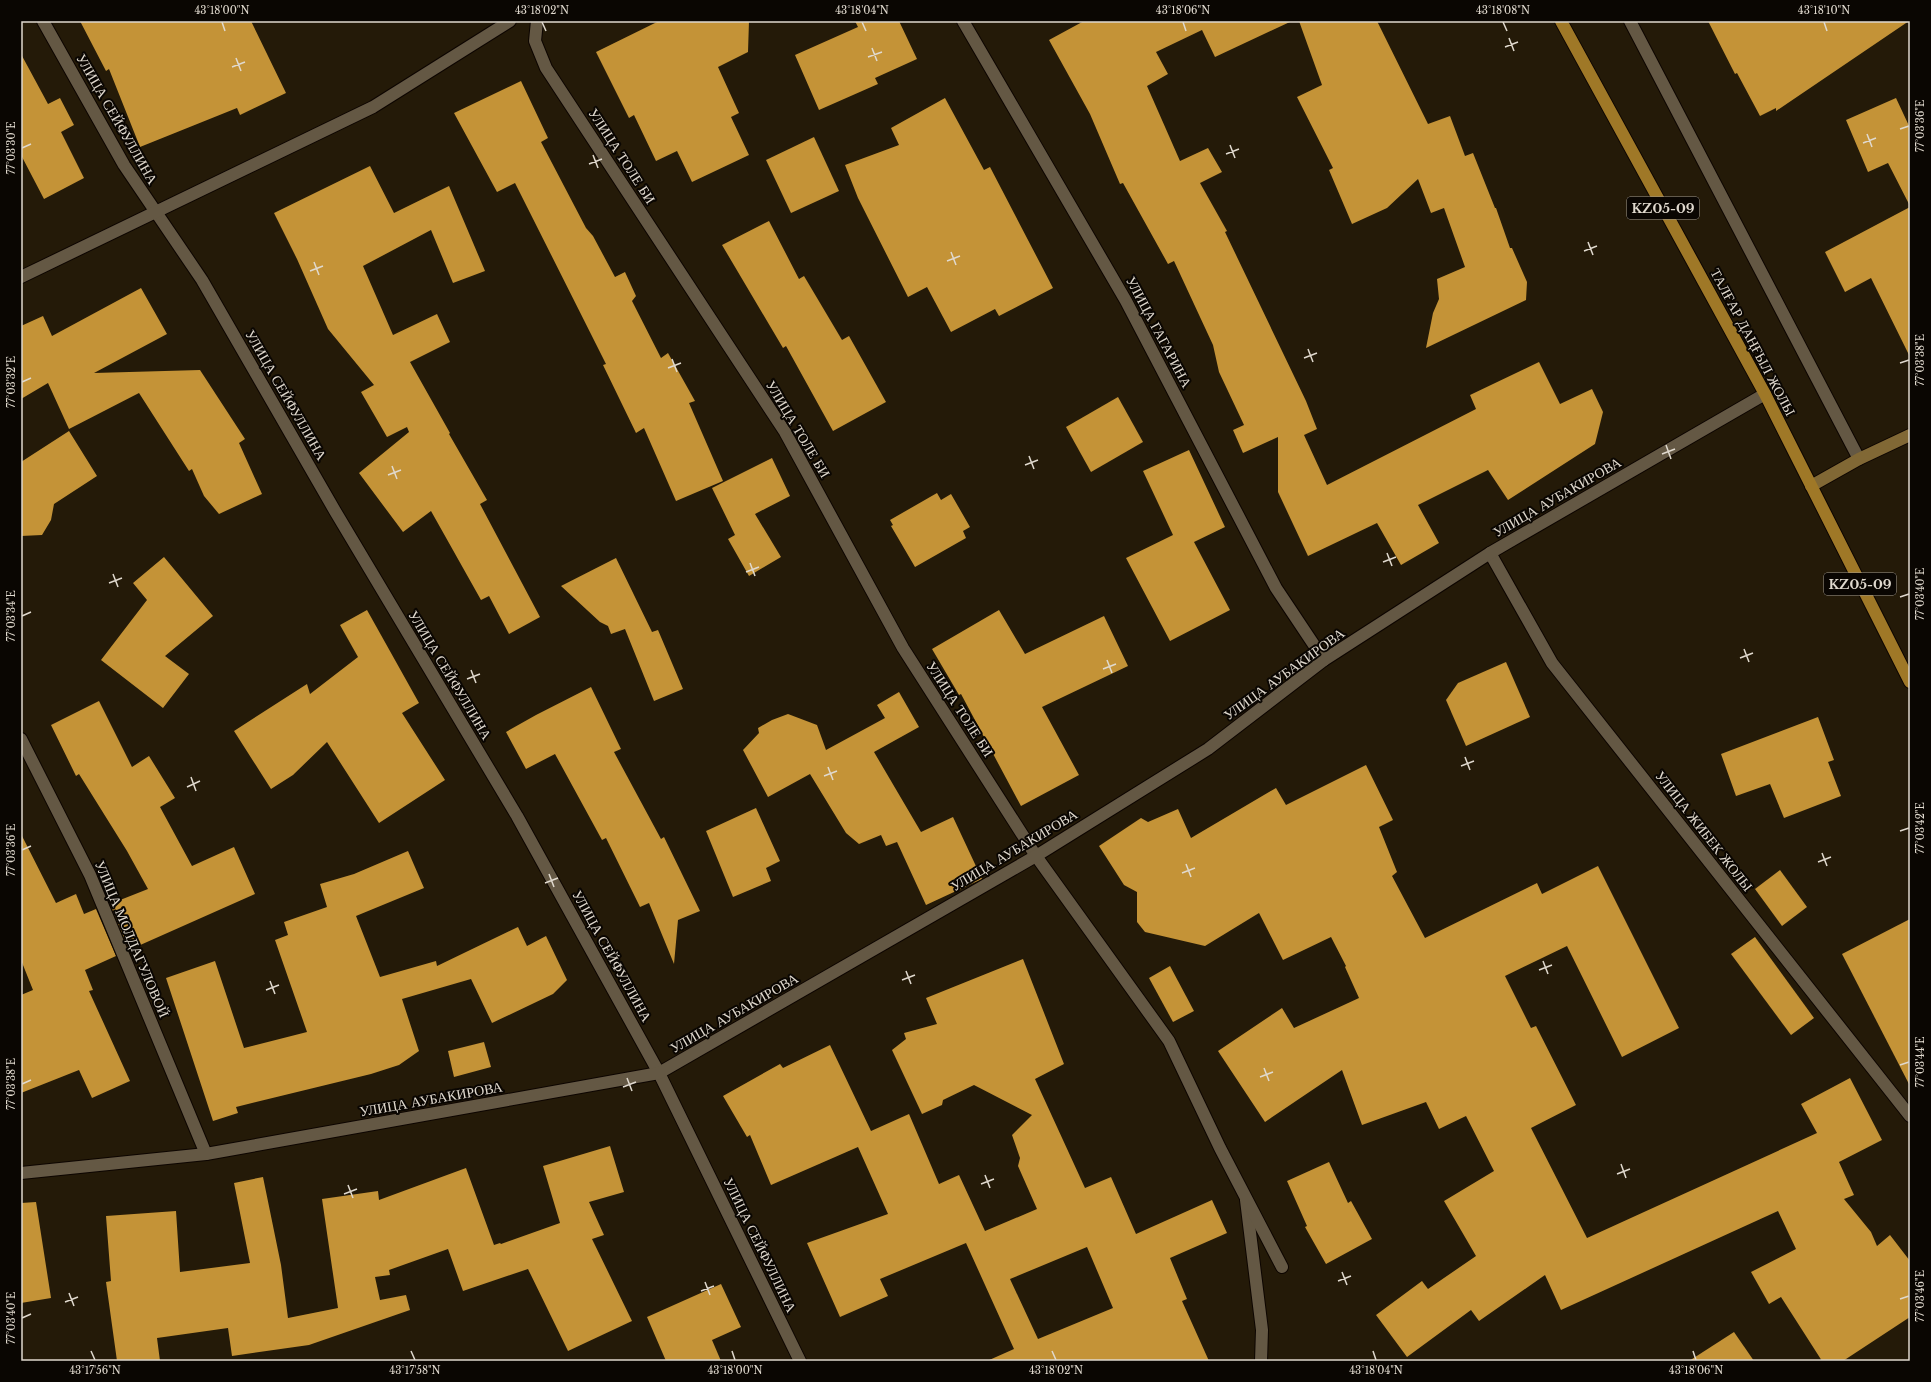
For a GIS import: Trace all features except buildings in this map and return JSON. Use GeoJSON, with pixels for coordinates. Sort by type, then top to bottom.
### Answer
{"type":"FeatureCollection","features":[{"type":"Feature","properties":{"kind":"main road","name":"ТАЛҒАР ДАҢҒЫЛ ЖОЛЫ"},"geometry":{"type":"LineString","coordinates":[[1561,21],[1765,394],[1910,682]]}},
{"type":"Feature","properties":{"kind":"street","name":"УЛИЦА СЕЙФУЛЛИНА"},"geometry":{"type":"LineString","coordinates":[[43,21],[124,165],[202,280],[335,511],[516,816],[659,1073],[800,1361]]}},
{"type":"Feature","properties":{"kind":"street"},"geometry":{"type":"LineString","coordinates":[[21,277],[373,107],[510,21]]}},
{"type":"Feature","properties":{"kind":"street","name":"УЛИЦА ТОЛЕ БИ"},"geometry":{"type":"LineString","coordinates":[[537,21],[535,41],[546,68],[785,432],[903,648],[1036,856],[1169,1041],[1220,1148],[1282,1267]]}},
{"type":"Feature","properties":{"kind":"street","name":"УЛИЦА ГАГАРИНА"},"geometry":{"type":"LineString","coordinates":[[963,21],[1126,301],[1276,588],[1324,660]]}},
{"type":"Feature","properties":{"kind":"street"},"geometry":{"type":"LineString","coordinates":[[1630,21],[1859,459]]}},
{"type":"Feature","properties":{"kind":"street","name":"УЛИЦА АУБАКИРОВА"},"geometry":{"type":"LineString","coordinates":[[21,1173],[206,1154],[659,1073],[1036,856],[1208,749],[1324,660],[1490,553],[1765,394]]}},
{"type":"Feature","properties":{"kind":"street"},"geometry":{"type":"LineString","coordinates":[[1811,486],[1859,459],[1910,435]]}},
{"type":"Feature","properties":{"kind":"street","name":"УЛИЦА ЖИБЕК ЖОЛЫ"},"geometry":{"type":"LineString","coordinates":[[1490,553],[1552,663],[1910,1116]]}},
{"type":"Feature","properties":{"kind":"street","name":"УЛИЦА МОЛДАГУЛОВОЙ"},"geometry":{"type":"LineString","coordinates":[[21,739],[90,875],[206,1154]]}},
{"type":"Feature","properties":{"kind":"street"},"geometry":{"type":"LineString","coordinates":[[1246,1197],[1262,1330],[1261,1361]]}}]}
